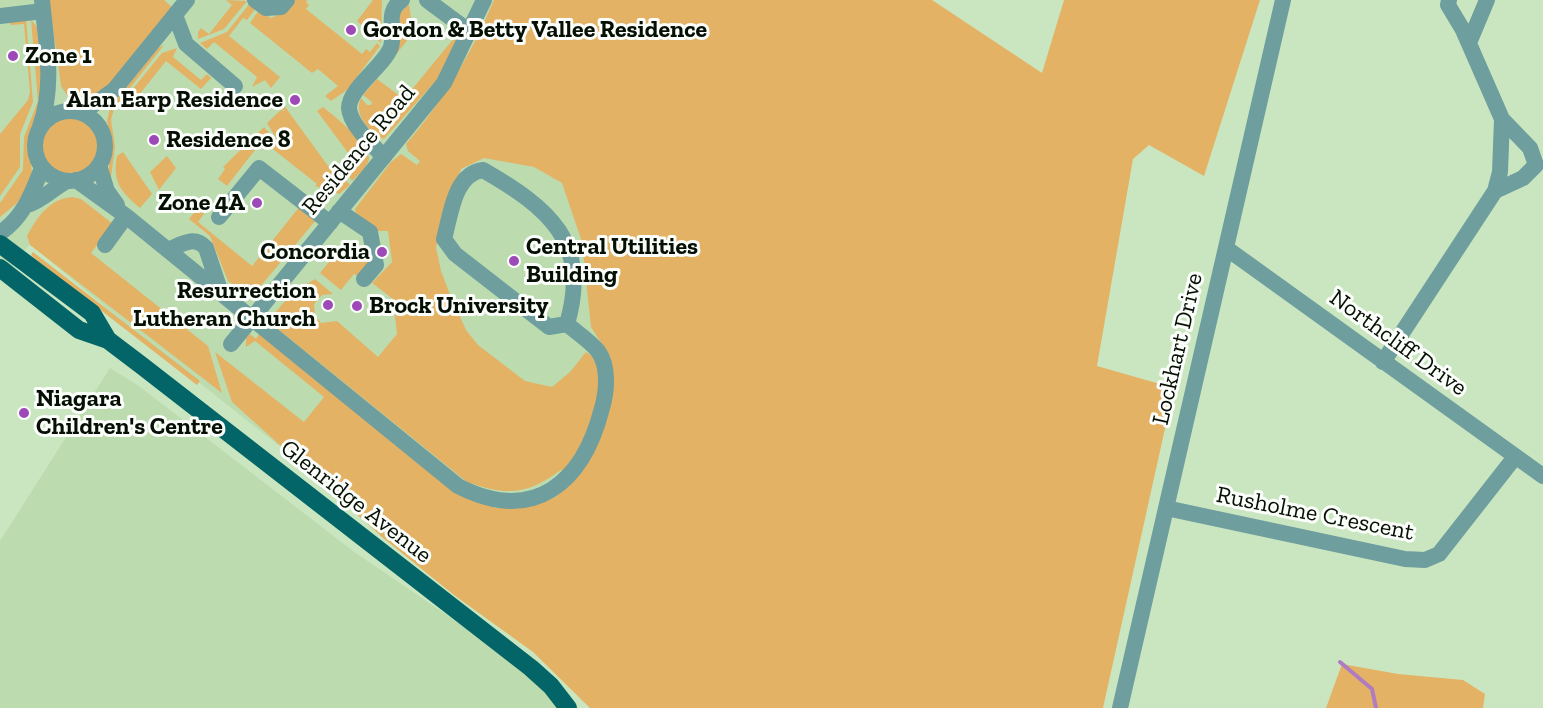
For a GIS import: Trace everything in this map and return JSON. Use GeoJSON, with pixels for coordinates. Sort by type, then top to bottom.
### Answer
{"type":"FeatureCollection","features":[{"type":"Feature","properties":{"kind":"main road","name":"Glenridge Avenue"},"geometry":{"type":"LineString","coordinates":[[3,240],[92,313],[108,340]]}},
{"type":"Feature","properties":{"kind":"main road","name":"Glenridge Avenue"},"geometry":{"type":"LineString","coordinates":[[0,268],[79,330],[108,340],[531,669],[551,686],[568,708]]}},
{"type":"Feature","properties":{"kind":"street"},"geometry":{"type":"LineString","coordinates":[[27,205],[38,202],[50,190],[85,178],[99,165],[105,148],[101,130],[104,112],[114,90],[187,0]]}},
{"type":"Feature","properties":{"kind":"street"},"geometry":{"type":"LineString","coordinates":[[255,0],[266,8],[281,7],[287,0]]}},
{"type":"Feature","properties":{"kind":"street"},"geometry":{"type":"LineString","coordinates":[[384,157],[352,117],[349,106],[355,93],[390,49],[392,13],[394,6],[402,0]]}},
{"type":"Feature","properties":{"kind":"street"},"geometry":{"type":"LineString","coordinates":[[427,0],[470,32]]}},
{"type":"Feature","properties":{"kind":"street","name":"Residence Road"},"geometry":{"type":"LineString","coordinates":[[231,344],[444,84],[484,0]]}},
{"type":"Feature","properties":{"kind":"street","name":"Lockhart Drive"},"geometry":{"type":"LineString","coordinates":[[1120,708],[1283,0]]}},
{"type":"Feature","properties":{"kind":"street"},"geometry":{"type":"LineString","coordinates":[[1449,0],[1448,5],[1469,44],[1502,119],[1530,148],[1536,165],[1523,178],[1495,191]]}},
{"type":"Feature","properties":{"kind":"street"},"geometry":{"type":"LineString","coordinates":[[1469,44],[1487,0]]}},
{"type":"Feature","properties":{"kind":"street"},"geometry":{"type":"LineString","coordinates":[[0,16],[42,5],[50,75],[49,97],[35,148],[42,168],[58,179],[71,181],[126,216],[458,486],[480,497],[503,502],[532,498],[564,480],[587,454],[606,396],[605,367],[598,351],[567,324]]}},
{"type":"Feature","properties":{"kind":"street"},"geometry":{"type":"LineString","coordinates":[[175,15],[186,44],[235,86]]}},
{"type":"Feature","properties":{"kind":"street"},"geometry":{"type":"LineString","coordinates":[[50,75],[77,112],[90,117],[101,130]]}},
{"type":"Feature","properties":{"kind":"street"},"geometry":{"type":"LineString","coordinates":[[40,128],[54,115],[77,112],[114,90]]}},
{"type":"Feature","properties":{"kind":"street"},"geometry":{"type":"LineString","coordinates":[[1383,362],[1495,191],[1500,172],[1502,119]]}},
{"type":"Feature","properties":{"kind":"street"},"geometry":{"type":"LineString","coordinates":[[99,165],[107,191],[126,216]]}},
{"type":"Feature","properties":{"kind":"street"},"geometry":{"type":"LineString","coordinates":[[3,240],[27,205],[42,168]]}},
{"type":"Feature","properties":{"kind":"street"},"geometry":{"type":"LineString","coordinates":[[219,217],[259,168],[334,217],[370,232],[376,265],[364,279]]}},
{"type":"Feature","properties":{"kind":"street"},"geometry":{"type":"LineString","coordinates":[[483,170],[516,189],[547,213],[564,242],[576,271],[573,304],[567,324],[549,327],[454,254],[444,239],[463,179],[471,171],[483,170]]}},
{"type":"Feature","properties":{"kind":"street"},"geometry":{"type":"LineString","coordinates":[[105,245],[126,216]]}},
{"type":"Feature","properties":{"kind":"street"},"geometry":{"type":"LineString","coordinates":[[168,250],[192,240],[200,242],[206,248],[221,293]]}},
{"type":"Feature","properties":{"kind":"street","name":"Northcliff Drive"},"geometry":{"type":"LineString","coordinates":[[1226,248],[1543,476]]}},
{"type":"Feature","properties":{"kind":"street","name":"Rusholme Crescent"},"geometry":{"type":"LineString","coordinates":[[1166,508],[1405,559],[1425,560],[1439,554],[1515,457]]}},
{"type":"Feature","properties":{"kind":"shaded area","name":"Brock University"},"geometry":{"type":"Polygon","coordinates":[[[0,0],[582,0],[626,361],[570,502],[458,587],[135,332],[30,244],[0,281],[0,0]]]}},
{"type":"Feature","properties":{"kind":"shaded area"},"geometry":{"type":"Polygon","coordinates":[[[49,0],[164,0],[173,8],[102,94],[83,104],[68,97],[61,86],[49,0]]]}},
{"type":"Feature","properties":{"kind":"shaded area"},"geometry":{"type":"Polygon","coordinates":[[[226,0],[247,1],[224,29],[198,39],[198,32],[201,28],[209,34],[232,5],[226,0]]]}},
{"type":"Feature","properties":{"kind":"shaded area"},"geometry":{"type":"Polygon","coordinates":[[[295,0],[307,0],[309,5],[306,9],[362,54],[366,49],[370,52],[377,43],[380,46],[347,90],[331,101],[325,96],[338,86],[318,69],[312,73],[250,23],[259,10],[271,18],[286,11],[295,0]]]}},
{"type":"Feature","properties":{"kind":"shaded area"},"geometry":{"type":"Polygon","coordinates":[[[373,0],[382,0],[381,43],[357,21],[373,0]]]}},
{"type":"Feature","properties":{"kind":"shaded area"},"geometry":{"type":"Polygon","coordinates":[[[494,0],[932,0],[1042,73],[1064,0],[1260,0],[1204,176],[1149,145],[1133,159],[1097,366],[1174,388],[1103,708],[590,708],[533,652],[454,595],[382,537],[232,402],[215,352],[304,422],[324,397],[255,341],[246,347],[246,338],[250,334],[256,339],[259,334],[462,496],[496,508],[523,507],[556,497],[572,479],[561,470],[538,484],[516,491],[494,490],[467,482],[268,321],[291,294],[315,279],[333,294],[322,295],[314,304],[315,315],[321,323],[337,321],[378,357],[397,334],[393,299],[372,283],[392,262],[388,231],[377,231],[356,213],[355,209],[391,162],[401,154],[417,165],[420,161],[408,151],[406,144],[445,93],[494,0]],[[484,158],[461,169],[436,247],[441,271],[449,292],[466,330],[478,345],[525,381],[552,387],[570,372],[586,352],[595,358],[607,352],[591,327],[582,242],[562,183],[534,167],[484,158]]]}},
{"type":"Feature","properties":{"kind":"shaded area"},"geometry":{"type":"Polygon","coordinates":[[[250,3],[256,8],[247,20],[243,18],[229,36],[280,77],[271,88],[265,80],[252,87],[257,77],[214,42],[207,49],[200,43],[227,32],[250,3]]]}},
{"type":"Feature","properties":{"kind":"shaded area"},"geometry":{"type":"Polygon","coordinates":[[[409,4],[413,33],[394,57],[399,14],[409,4]]]}},
{"type":"Feature","properties":{"kind":"shaded area"},"geometry":{"type":"Polygon","coordinates":[[[26,18],[33,102],[20,134],[20,167],[0,196],[0,134],[28,100],[30,92],[24,24],[11,25],[9,22],[26,18]]]}},
{"type":"Feature","properties":{"kind":"shaded area"},"geometry":{"type":"Polygon","coordinates":[[[31,20],[37,27],[44,93],[29,140],[32,174],[28,187],[17,203],[0,217],[0,203],[23,170],[24,137],[38,101],[31,20]]]}},
{"type":"Feature","properties":{"kind":"shaded area"},"geometry":{"type":"Polygon","coordinates":[[[449,28],[459,34],[442,74],[384,139],[378,136],[368,128],[361,116],[359,104],[361,98],[367,105],[371,105],[372,102],[363,95],[377,79],[404,99],[455,37],[449,32],[449,28]]]}},
{"type":"Feature","properties":{"kind":"shaded area"},"geometry":{"type":"Polygon","coordinates":[[[164,45],[114,108],[111,120],[115,146],[111,178],[108,172],[112,147],[107,121],[110,108],[158,48],[164,45]]]}},
{"type":"Feature","properties":{"kind":"shaded area"},"geometry":{"type":"Polygon","coordinates":[[[177,48],[173,57],[201,80],[207,74],[211,78],[201,89],[166,61],[135,100],[131,91],[162,53],[177,48]]]}},
{"type":"Feature","properties":{"kind":"shaded area"},"geometry":{"type":"Polygon","coordinates":[[[283,104],[339,181],[344,178],[350,185],[339,194],[315,186],[317,184],[269,146],[276,138],[267,123],[281,110],[285,111],[279,107],[283,104]]]}},
{"type":"Feature","properties":{"kind":"shaded area"},"geometry":{"type":"Polygon","coordinates":[[[323,107],[358,138],[368,153],[367,165],[352,181],[348,175],[357,165],[317,111],[323,107]]]}},
{"type":"Feature","properties":{"kind":"shaded area"},"geometry":{"type":"Polygon","coordinates":[[[64,116],[76,116],[91,124],[99,139],[99,151],[91,166],[76,174],[64,174],[49,166],[41,151],[41,139],[49,124],[64,116]]]}},
{"type":"Feature","properties":{"kind":"shaded area"},"geometry":{"type":"Polygon","coordinates":[[[264,127],[270,134],[270,139],[266,144],[262,141],[227,186],[218,179],[225,169],[223,167],[264,127]]]}},
{"type":"Feature","properties":{"kind":"shaded area"},"geometry":{"type":"Polygon","coordinates":[[[123,152],[152,194],[140,208],[123,191],[117,180],[117,156],[123,152]]]}},
{"type":"Feature","properties":{"kind":"shaded area"},"geometry":{"type":"Polygon","coordinates":[[[167,156],[176,168],[159,190],[150,172],[167,156]]]}},
{"type":"Feature","properties":{"kind":"shaded area"},"geometry":{"type":"Polygon","coordinates":[[[73,197],[81,199],[113,224],[91,253],[208,346],[222,393],[30,245],[27,236],[45,210],[58,201],[73,197]]]}},
{"type":"Feature","properties":{"kind":"shaded area"},"geometry":{"type":"Polygon","coordinates":[[[202,203],[208,208],[198,222],[252,266],[300,206],[316,220],[259,288],[244,292],[228,281],[210,236],[189,219],[202,203]]]}},
{"type":"Feature","properties":{"kind":"shaded area"},"geometry":{"type":"Polygon","coordinates":[[[344,244],[348,247],[365,245],[368,266],[359,277],[354,274],[341,290],[320,273],[344,244]]]}},
{"type":"Feature","properties":{"kind":"shaded area"},"geometry":{"type":"Polygon","coordinates":[[[33,252],[200,381],[197,385],[35,259],[31,255],[33,252]]]}},
{"type":"Feature","properties":{"kind":"shaded area"},"geometry":{"type":"Polygon","coordinates":[[[110,368],[139,386],[353,551],[457,622],[540,685],[557,708],[0,708],[0,541],[110,368]]]}},
{"type":"Feature","properties":{"kind":"shaded area"},"geometry":{"type":"Polygon","coordinates":[[[1342,664],[1398,674],[1463,680],[1485,694],[1483,708],[1326,708],[1342,664]]]}},
{"type":"Feature","properties":{"kind":"waterway"},"geometry":{"type":"LineString","coordinates":[[1340,662],[1372,689],[1376,708]]}},
{"type":"Feature","properties":{"kind":"place","name":"Gordon & Betty Vallee Residence"},"geometry":{"type":"Point","coordinates":[351,30]}},
{"type":"Feature","properties":{"kind":"place","name":"Zone 1"},"geometry":{"type":"Point","coordinates":[13,56]}},
{"type":"Feature","properties":{"kind":"place","name":"Alan Earp Residence"},"geometry":{"type":"Point","coordinates":[295,100]}},
{"type":"Feature","properties":{"kind":"place","name":"Residence 8"},"geometry":{"type":"Point","coordinates":[154,140]}},
{"type":"Feature","properties":{"kind":"place","name":"Zone 4A"},"geometry":{"type":"Point","coordinates":[257,203]}},
{"type":"Feature","properties":{"kind":"place","name":"Concordia"},"geometry":{"type":"Point","coordinates":[382,252]}},
{"type":"Feature","properties":{"kind":"place","name":"Central Utilities Building"},"geometry":{"type":"Point","coordinates":[514,261]}},
{"type":"Feature","properties":{"kind":"place","name":"Resurrection Lutheran Church"},"geometry":{"type":"Point","coordinates":[328,305]}},
{"type":"Feature","properties":{"kind":"place","name":"Brock University"},"geometry":{"type":"Point","coordinates":[357,306]}},
{"type":"Feature","properties":{"kind":"place","name":"Niagara Children's Centre"},"geometry":{"type":"Point","coordinates":[24,413]}}]}
